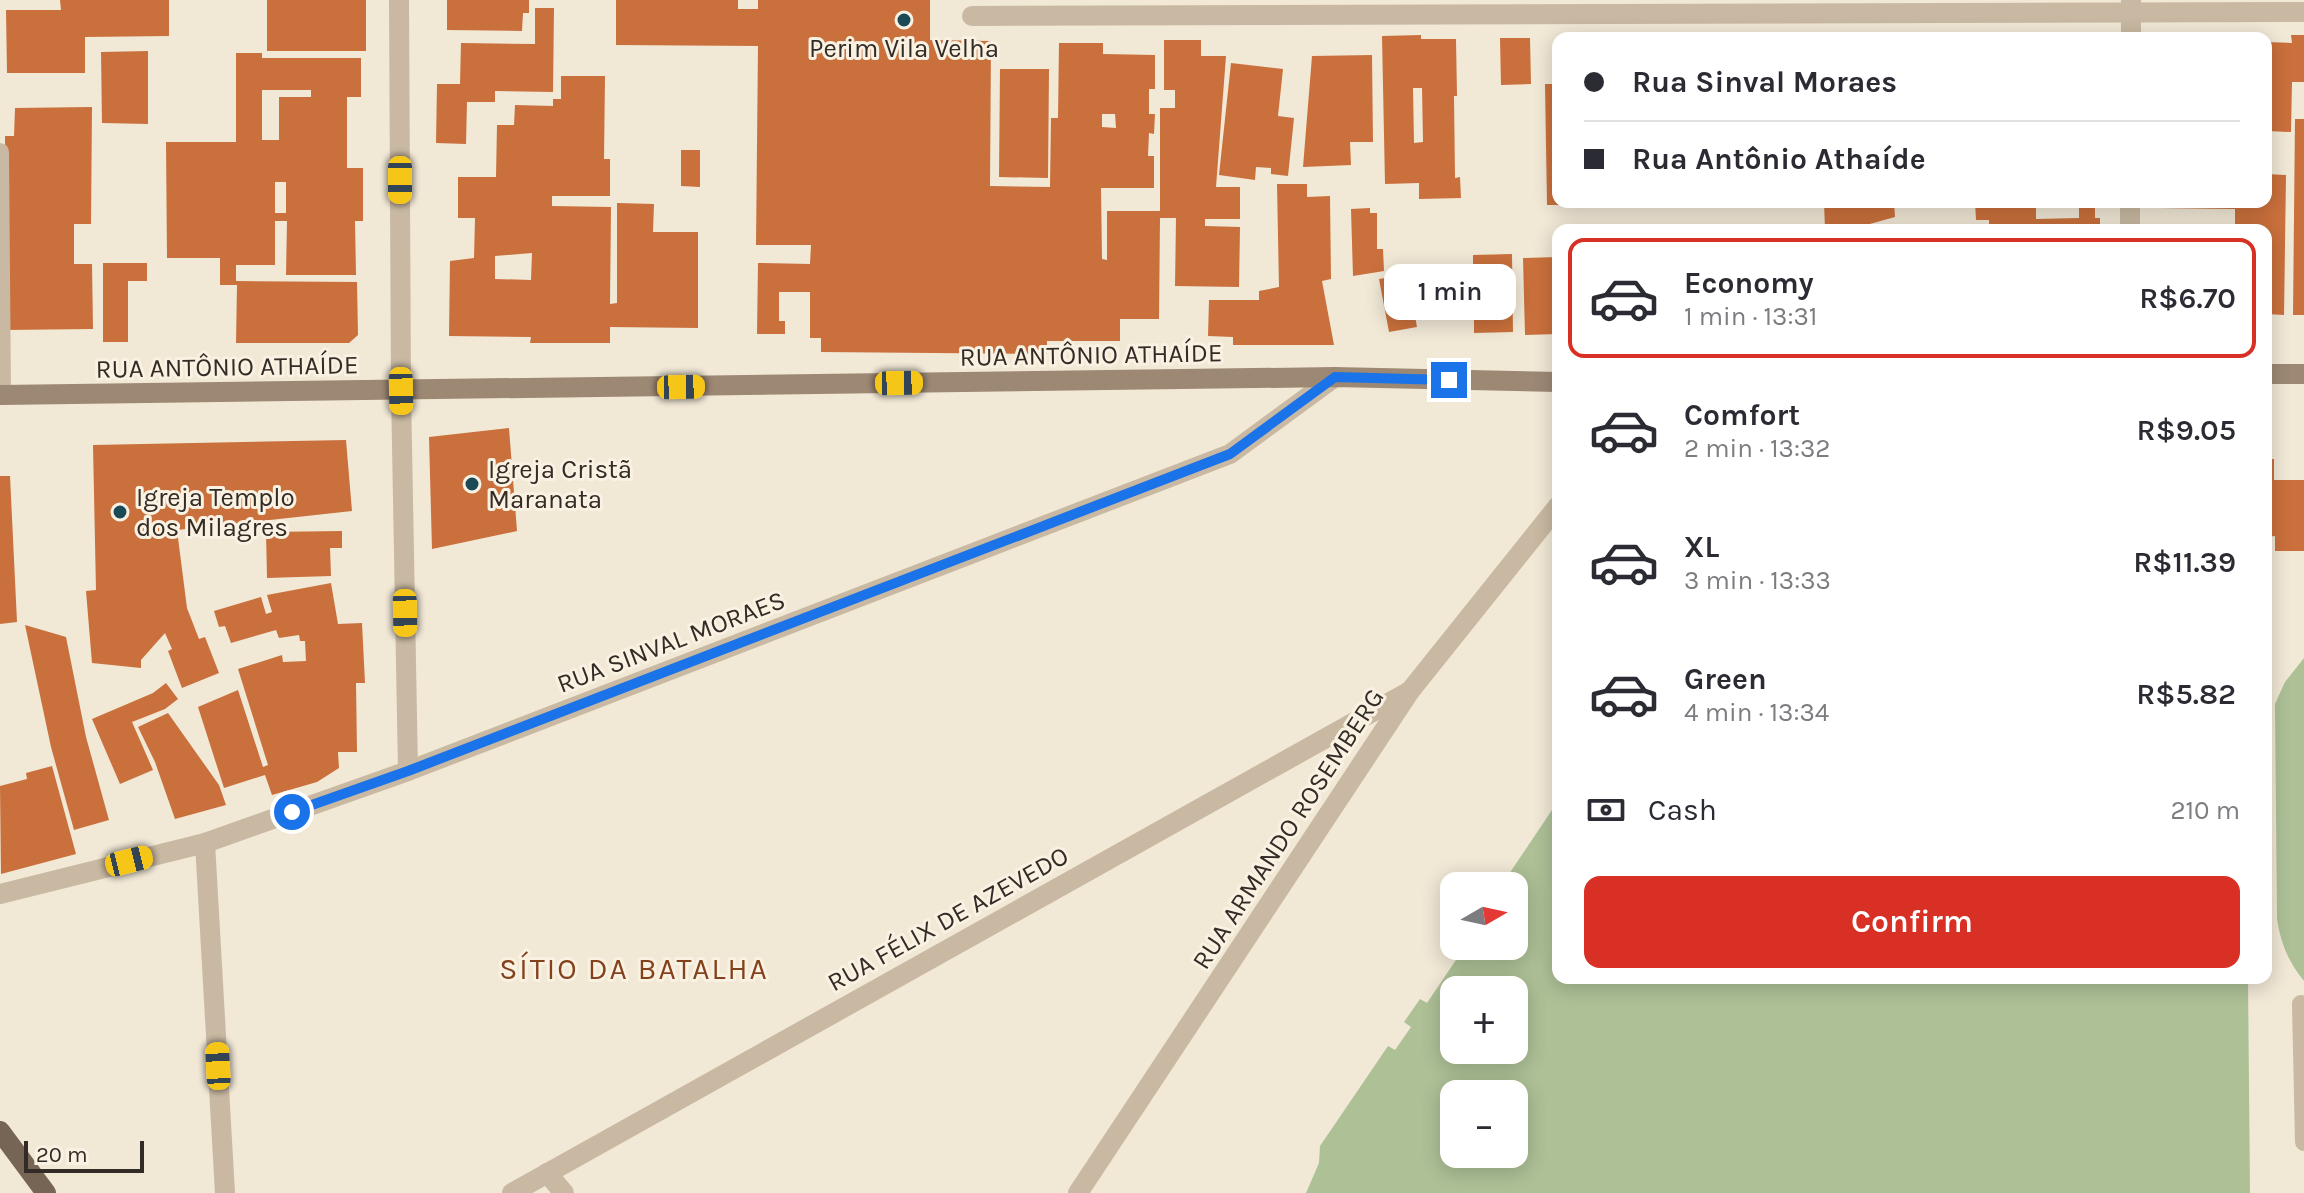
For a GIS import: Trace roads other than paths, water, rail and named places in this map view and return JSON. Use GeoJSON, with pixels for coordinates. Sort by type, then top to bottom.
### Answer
{"type":"FeatureCollection","features":[{"type":"Feature","properties":{"kind":"main road"},"geometry":{"type":"LineString","coordinates":[[2272,374],[2304,374]]}},
{"type":"Feature","properties":{"kind":"main road","name":"RUA ANTÔNIO ATHAÍDE"},"geometry":{"type":"LineString","coordinates":[[1,395],[1335,377],[1552,382]]}},
{"type":"Feature","properties":{"kind":"main road"},"geometry":{"type":"LineString","coordinates":[[0,1131],[46,1193]]}},
{"type":"Feature","properties":{"kind":"street"},"geometry":{"type":"LineString","coordinates":[[399,0],[401,391],[408,771]]}},
{"type":"Feature","properties":{"kind":"street"},"geometry":{"type":"LineString","coordinates":[[2131,6],[2131,32]]}},
{"type":"Feature","properties":{"kind":"street"},"geometry":{"type":"LineString","coordinates":[[972,16],[2131,6],[2304,12]]}},
{"type":"Feature","properties":{"kind":"street","name":"RUA SINVAL MORAES"},"geometry":{"type":"LineString","coordinates":[[0,894],[205,843],[408,771],[1230,454],[1335,377]]}},
{"type":"Feature","properties":{"kind":"street","name":"RUA ARMANDO ROSEMBERG"},"geometry":{"type":"LineString","coordinates":[[1078,1193],[1410,691],[1552,514]]}},
{"type":"Feature","properties":{"kind":"street","name":"RUA FÉLIX DE AZEVEDO"},"geometry":{"type":"LineString","coordinates":[[512,1193],[1410,691]]}},
{"type":"Feature","properties":{"kind":"street"},"geometry":{"type":"LineString","coordinates":[[205,843],[225,1193]]}},
{"type":"Feature","properties":{"kind":"street"},"geometry":{"type":"LineString","coordinates":[[547,1173],[564,1193]]}},
{"type":"Feature","properties":{"kind":"lane"},"geometry":{"type":"LineString","coordinates":[[0,152],[1,395]]}},
{"type":"Feature","properties":{"kind":"lane"},"geometry":{"type":"LineString","coordinates":[[2301,1004],[2304,1142]]}},
{"type":"Feature","properties":{"kind":"place","name":"Perim Vila Velha"},"geometry":{"type":"Point","coordinates":[904,20]}},
{"type":"Feature","properties":{"kind":"place","name":"Igreja Cristã Maranata"},"geometry":{"type":"Point","coordinates":[472,484]}},
{"type":"Feature","properties":{"kind":"place","name":"Igreja Templo dos Milagres"},"geometry":{"type":"Point","coordinates":[120,512]}},
{"type":"Feature","properties":{"kind":"district","name":"SÍTIO DA BATALHA"},"geometry":{"type":"Point","coordinates":[634,969]}}]}
